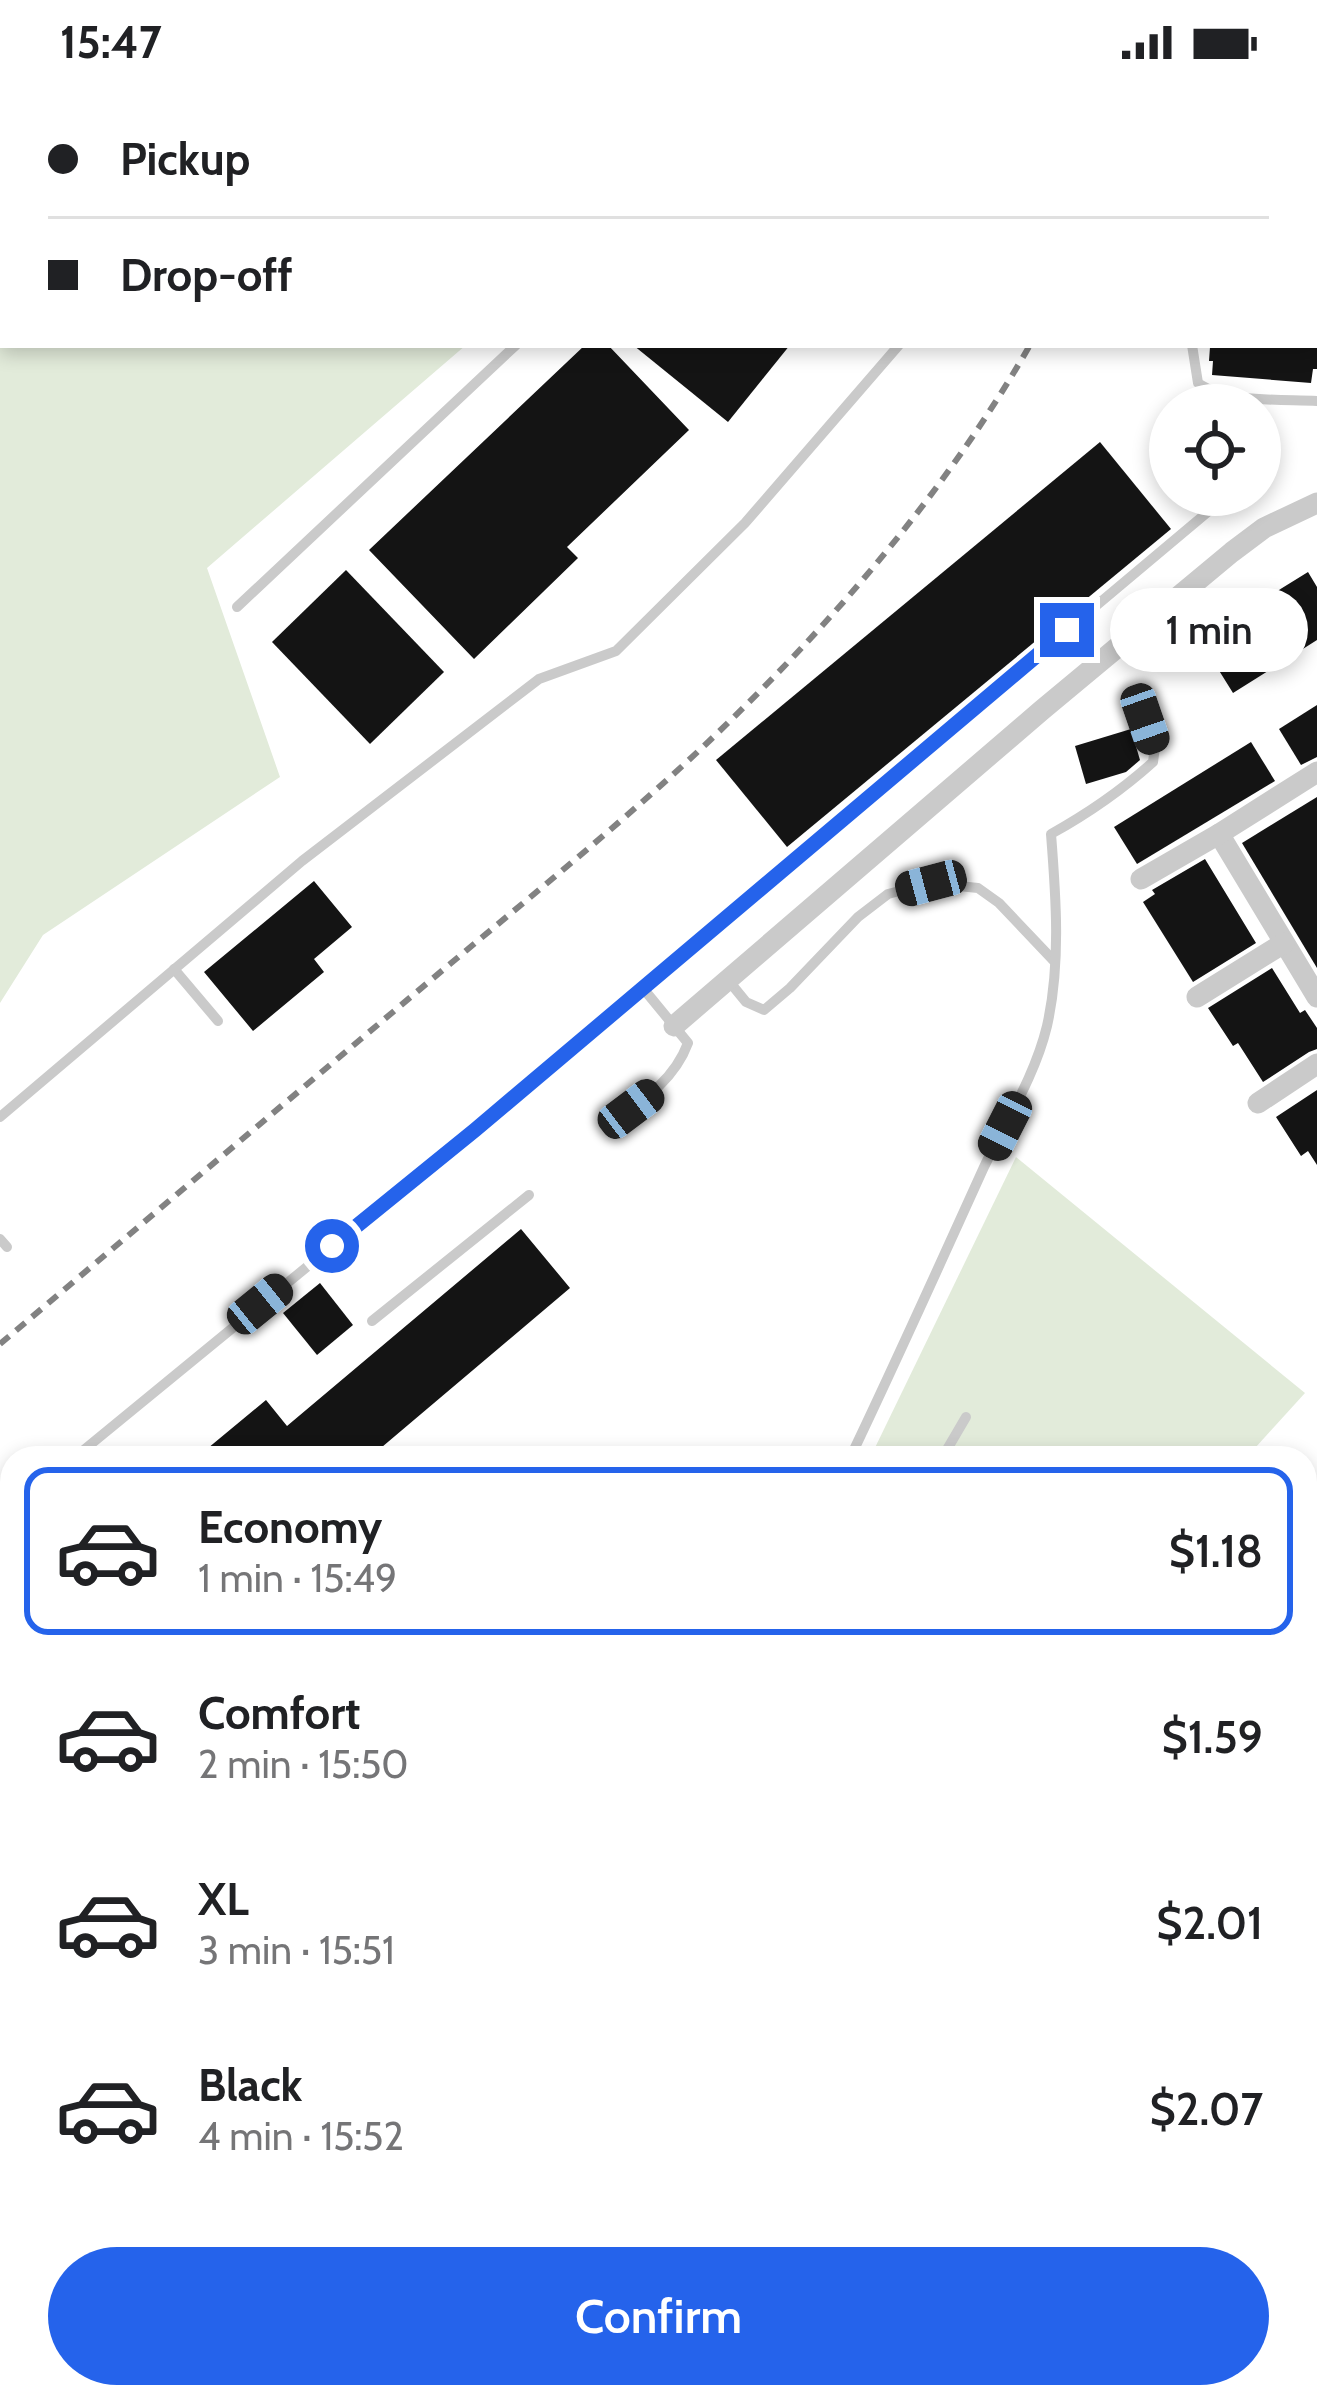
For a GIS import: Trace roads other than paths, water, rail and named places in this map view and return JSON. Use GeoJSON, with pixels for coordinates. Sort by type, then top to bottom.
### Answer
{"type":"FeatureCollection","features":[{"type":"Feature","properties":{"kind":"street"},"geometry":{"type":"LineString","coordinates":[[674,1027],[1232,552],[1264,527],[1317,503]]}},
{"type":"Feature","properties":{"kind":"street"},"geometry":{"type":"LineString","coordinates":[[1141,879],[1317,772]]}},
{"type":"Feature","properties":{"kind":"street"},"geometry":{"type":"LineString","coordinates":[[1220,834],[1317,997]]}},
{"type":"Feature","properties":{"kind":"street"},"geometry":{"type":"LineString","coordinates":[[1197,997],[1283,943]]}},
{"type":"Feature","properties":{"kind":"street"},"geometry":{"type":"LineString","coordinates":[[1258,1103],[1317,1064]]}},
{"type":"Feature","properties":{"kind":"lane"},"geometry":{"type":"LineString","coordinates":[[237,607],[513,348]]}},
{"type":"Feature","properties":{"kind":"lane"},"geometry":{"type":"LineString","coordinates":[[0,1117],[302,861],[539,679],[616,652],[745,523],[896,348]]}},
{"type":"Feature","properties":{"kind":"lane"},"geometry":{"type":"LineString","coordinates":[[1192,348],[1198,383],[1205,389],[1232,396],[1317,401]]}},
{"type":"Feature","properties":{"kind":"lane"},"geometry":{"type":"LineString","coordinates":[[89,1446],[475,1130],[1203,516]]}},
{"type":"Feature","properties":{"kind":"lane"},"geometry":{"type":"LineString","coordinates":[[856,1446],[1037,1057],[1048,1017],[1054,961],[1056,892],[1051,834],[1153,762],[1155,747],[1145,719]]}},
{"type":"Feature","properties":{"kind":"lane"},"geometry":{"type":"LineString","coordinates":[[728,980],[746,1002],[764,1010],[858,917],[888,894],[931,883],[978,888],[999,903],[1054,961]]}},
{"type":"Feature","properties":{"kind":"lane"},"geometry":{"type":"LineString","coordinates":[[174,969],[218,1021]]}},
{"type":"Feature","properties":{"kind":"lane"},"geometry":{"type":"LineString","coordinates":[[610,1125],[652,1094],[681,1061],[688,1043],[642,988]]}},
{"type":"Feature","properties":{"kind":"lane"},"geometry":{"type":"LineString","coordinates":[[372,1321],[529,1195]]}},
{"type":"Feature","properties":{"kind":"lane"},"geometry":{"type":"LineString","coordinates":[[949,1446],[966,1418]]}},
{"type":"Feature","properties":{"kind":"railway"},"geometry":{"type":"LineString","coordinates":[[0,1344],[705,745],[882,557],[961,454],[1028,348]]}}]}
